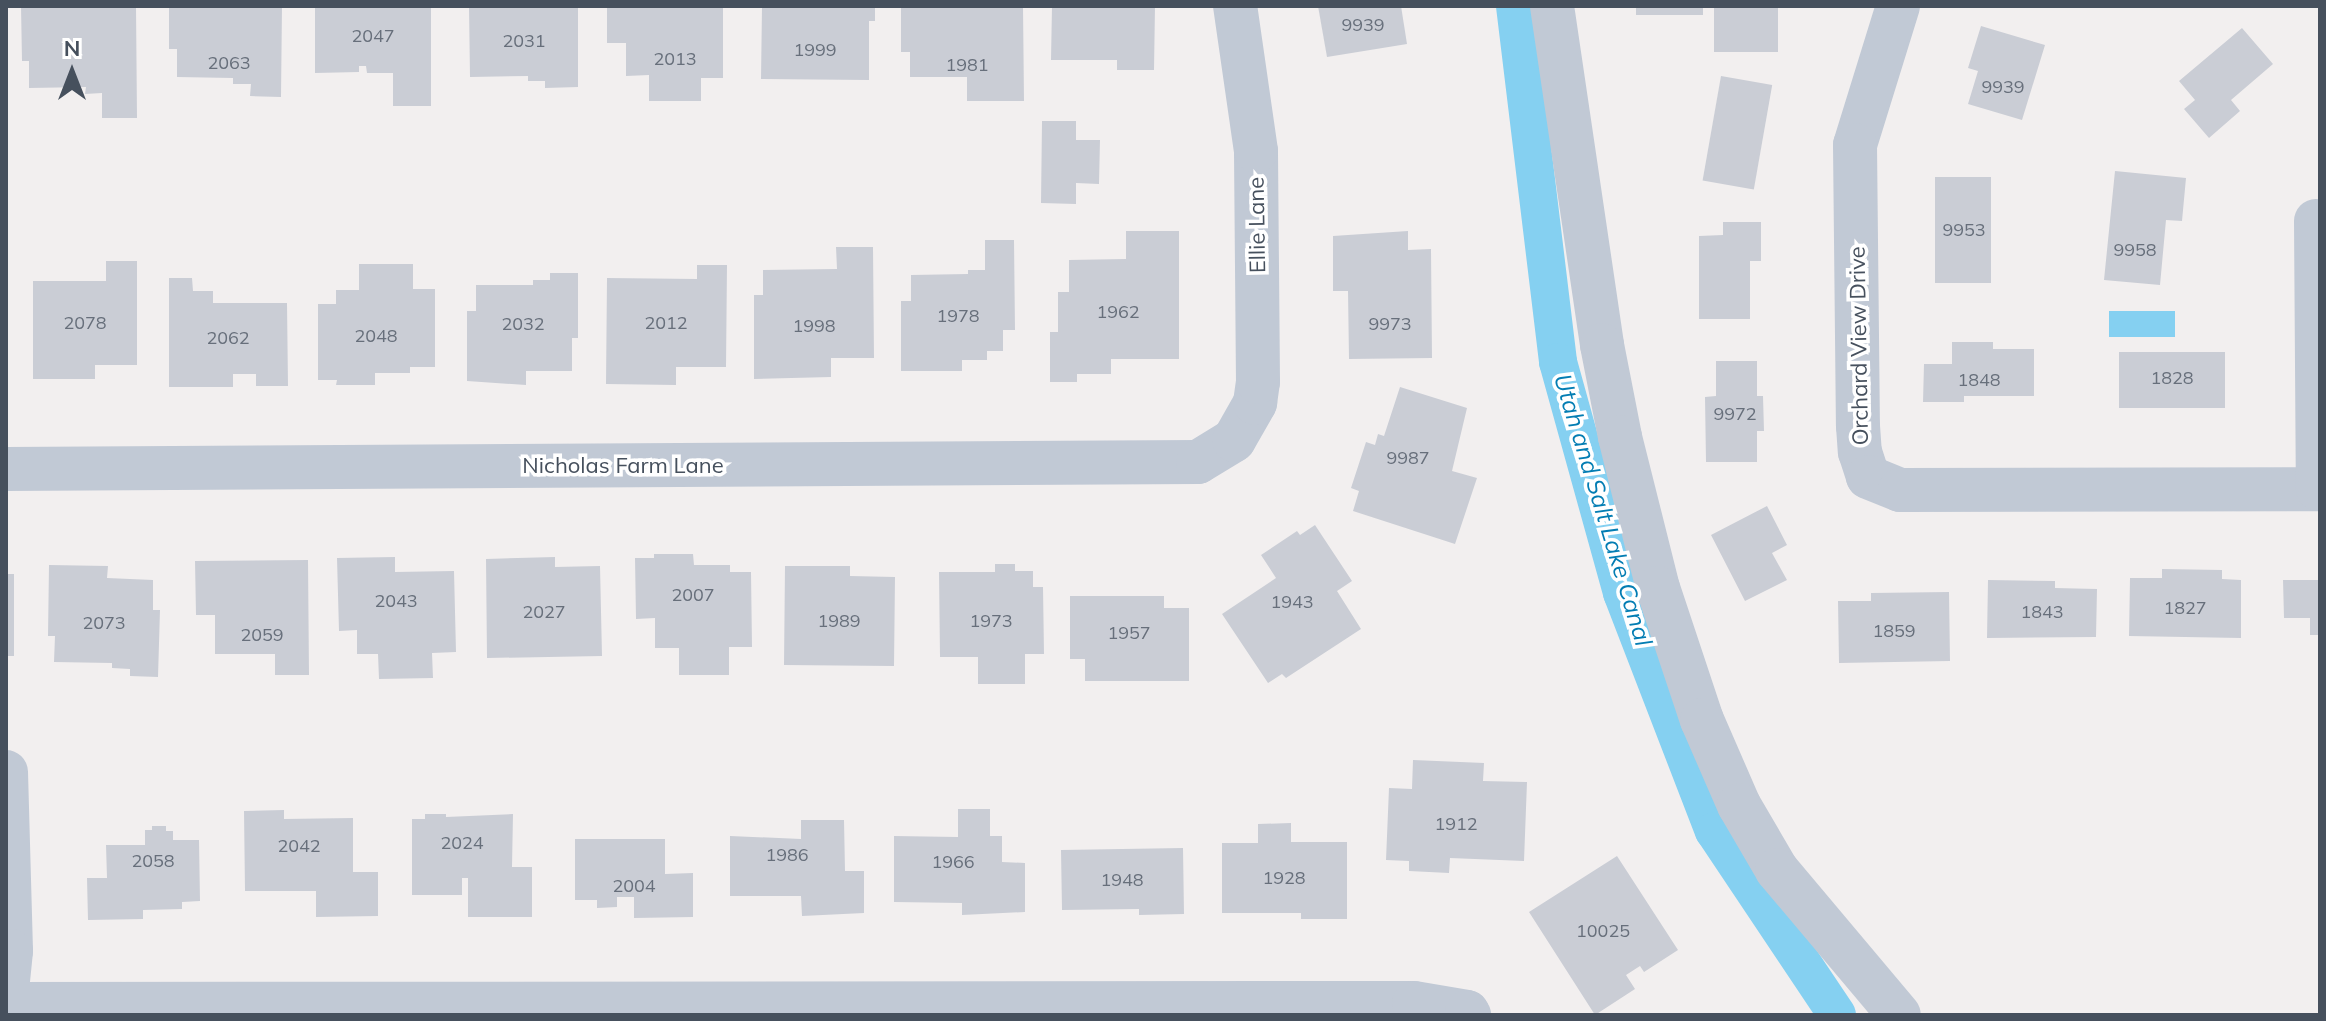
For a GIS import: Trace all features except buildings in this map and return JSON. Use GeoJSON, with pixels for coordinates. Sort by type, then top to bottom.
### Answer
{"type":"FeatureCollection","features":[{"type":"Feature","properties":{"kind":"street","name":"Ellie Lane"},"geometry":{"type":"LineString","coordinates":[[1234,440],[1251,413],[1258,382],[1256,151],[1235,6]]}},
{"type":"Feature","properties":{"kind":"street"},"geometry":{"type":"LineString","coordinates":[[1552,6],[1602,345],[1620,437],[1658,588],[1702,720],[1739,805],[1777,870],[1899,1015]]}},
{"type":"Feature","properties":{"kind":"street","name":"Orchard View Drive"},"geometry":{"type":"LineString","coordinates":[[1898,6],[1855,145],[1858,426],[1860,452],[1868,477],[1900,490],[2319,489]]}},
{"type":"Feature","properties":{"kind":"street"},"geometry":{"type":"LineString","coordinates":[[2316,221],[2319,489]]}},
{"type":"Feature","properties":{"kind":"street","name":"Nicholas Farm Lane"},"geometry":{"type":"LineString","coordinates":[[6,469],[1176,464],[1208,458],[1234,440]]}},
{"type":"Feature","properties":{"kind":"street"},"geometry":{"type":"LineString","coordinates":[[7,772],[11,951],[6,1002],[536,1009],[1041,1009],[1414,1003],[1467,1012],[1469,1015]]}},
{"type":"Feature","properties":{"kind":"water"},"geometry":{"type":"Polygon","coordinates":[[[2109,311],[2175,311],[2175,337],[2109,337],[2109,311]]]}},
{"type":"Feature","properties":{"kind":"waterway","name":"Utah and Salt Lake Canal"},"geometry":{"type":"LineString","coordinates":[[1515,6],[1558,362],[1622,593],[1714,831],[1837,1015]]}}]}
